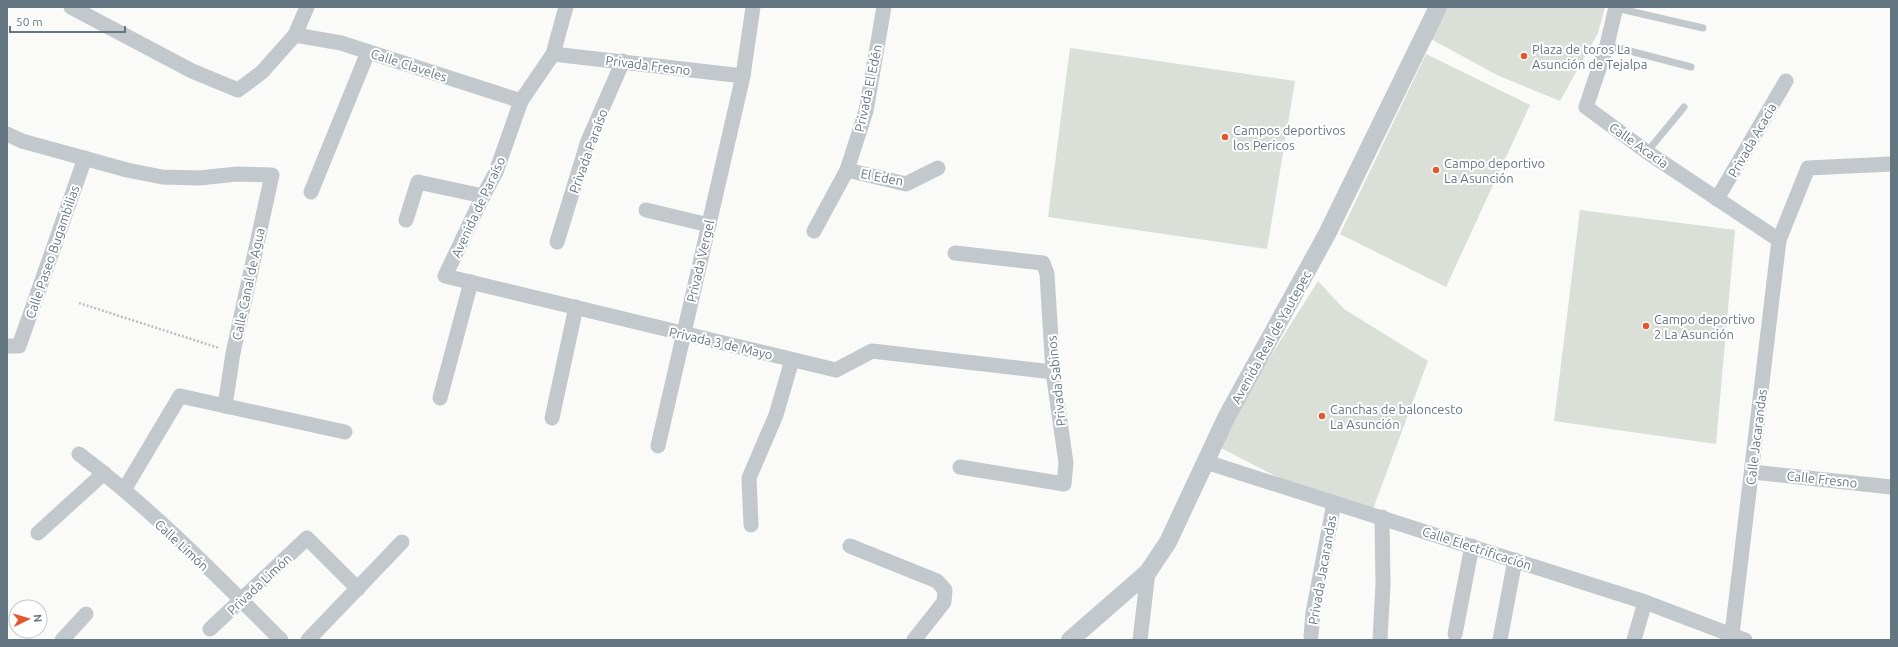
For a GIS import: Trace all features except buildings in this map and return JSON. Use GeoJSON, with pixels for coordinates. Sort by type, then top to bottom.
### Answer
{"type":"FeatureCollection","features":[{"type":"Feature","properties":{"kind":"street"},"geometry":{"type":"LineString","coordinates":[[71,7],[192,71],[238,90],[262,72],[295,35],[307,7]]}},
{"type":"Feature","properties":{"kind":"street","name":"Avenida de Paraíso"},"geometry":{"type":"LineString","coordinates":[[445,276],[496,172],[521,101],[553,54],[566,7]]}},
{"type":"Feature","properties":{"kind":"street","name":"Privada Vergel"},"geometry":{"type":"LineString","coordinates":[[658,446],[743,76],[754,7]]}},
{"type":"Feature","properties":{"kind":"street","name":"Privada El Edén"},"geometry":{"type":"LineString","coordinates":[[814,231],[847,170],[866,111],[884,7]]}},
{"type":"Feature","properties":{"kind":"street","name":"Avenida Real de Yautepec"},"geometry":{"type":"LineString","coordinates":[[1070,640],[1148,572],[1168,542],[1227,416],[1327,234],[1438,7]]}},
{"type":"Feature","properties":{"kind":"street","name":"Calle Acacia"},"geometry":{"type":"LineString","coordinates":[[1616,7],[1606,45],[1586,107],[1647,152],[1779,240]]}},
{"type":"Feature","properties":{"kind":"street","name":"Calle Claveles"},"geometry":{"type":"LineString","coordinates":[[295,35],[340,43],[521,101]]}},
{"type":"Feature","properties":{"kind":"street"},"geometry":{"type":"LineString","coordinates":[[311,192],[368,52]]}},
{"type":"Feature","properties":{"kind":"street","name":"Privada Fresno"},"geometry":{"type":"LineString","coordinates":[[553,54],[743,76]]}},
{"type":"Feature","properties":{"kind":"street","name":"Privada Paraíso"},"geometry":{"type":"LineString","coordinates":[[557,242],[588,141],[623,62]]}},
{"type":"Feature","properties":{"kind":"street","name":"Privada Acacia"},"geometry":{"type":"LineString","coordinates":[[1718,199],[1786,81]]}},
{"type":"Feature","properties":{"kind":"street"},"geometry":{"type":"LineString","coordinates":[[7,134],[22,141],[85,158]]}},
{"type":"Feature","properties":{"kind":"street","name":"Calle Canal de Agua"},"geometry":{"type":"LineString","coordinates":[[85,158],[127,170],[162,177],[199,178],[237,174],[272,176],[233,353]]}},
{"type":"Feature","properties":{"kind":"street","name":"Calle Paseo Bugambilias"},"geometry":{"type":"LineString","coordinates":[[13,346],[85,158]]}},
{"type":"Feature","properties":{"kind":"street","name":"Calle Jacarandas"},"geometry":{"type":"LineString","coordinates":[[1739,637],[1752,472],[1779,240],[1808,168],[1891,164]]}},
{"type":"Feature","properties":{"kind":"street","name":"El Eden"},"geometry":{"type":"LineString","coordinates":[[847,170],[906,184],[938,168]]}},
{"type":"Feature","properties":{"kind":"street"},"geometry":{"type":"LineString","coordinates":[[406,220],[418,182],[483,196]]}},
{"type":"Feature","properties":{"kind":"street"},"geometry":{"type":"LineString","coordinates":[[646,210],[709,225]]}},
{"type":"Feature","properties":{"kind":"street","name":"Privada Sabinos"},"geometry":{"type":"LineString","coordinates":[[955,253],[1043,262],[1047,274],[1053,372],[1066,463],[1064,484],[960,467]]}},
{"type":"Feature","properties":{"kind":"street","name":"Privada 3 de Mayo"},"geometry":{"type":"LineString","coordinates":[[445,276],[836,370],[872,351],[1053,372]]}},
{"type":"Feature","properties":{"kind":"street"},"geometry":{"type":"LineString","coordinates":[[440,398],[471,282]]}},
{"type":"Feature","properties":{"kind":"street"},"geometry":{"type":"LineString","coordinates":[[552,418],[576,307]]}},
{"type":"Feature","properties":{"kind":"street"},"geometry":{"type":"LineString","coordinates":[[225,406],[233,353]]}},
{"type":"Feature","properties":{"kind":"street"},"geometry":{"type":"LineString","coordinates":[[751,525],[749,478],[776,415],[792,360]]}},
{"type":"Feature","properties":{"kind":"street"},"geometry":{"type":"LineString","coordinates":[[124,490],[180,396],[345,432]]}},
{"type":"Feature","properties":{"kind":"street","name":"Calle Limón"},"geometry":{"type":"LineString","coordinates":[[79,454],[124,490],[241,600],[281,640]]}},
{"type":"Feature","properties":{"kind":"street","name":"Calle Electrificación"},"geometry":{"type":"LineString","coordinates":[[1206,462],[1645,602],[1739,637]]}},
{"type":"Feature","properties":{"kind":"street","name":"Calle Fresno"},"geometry":{"type":"LineString","coordinates":[[1752,472],[1891,487]]}},
{"type":"Feature","properties":{"kind":"street"},"geometry":{"type":"LineString","coordinates":[[38,533],[104,473]]}},
{"type":"Feature","properties":{"kind":"street","name":"Privada Jacarandas"},"geometry":{"type":"LineString","coordinates":[[1311,636],[1313,613],[1334,503]]}},
{"type":"Feature","properties":{"kind":"street"},"geometry":{"type":"LineString","coordinates":[[1380,640],[1383,584],[1382,517]]}},
{"type":"Feature","properties":{"kind":"street","name":"Privada Limón"},"geometry":{"type":"LineString","coordinates":[[210,629],[307,538],[358,589]]}},
{"type":"Feature","properties":{"kind":"street"},"geometry":{"type":"LineString","coordinates":[[308,640],[402,542]]}},
{"type":"Feature","properties":{"kind":"street"},"geometry":{"type":"LineString","coordinates":[[850,546],[937,581],[945,590],[944,602],[914,640]]}},
{"type":"Feature","properties":{"kind":"street"},"geometry":{"type":"LineString","coordinates":[[1455,634],[1472,546]]}},
{"type":"Feature","properties":{"kind":"street"},"geometry":{"type":"LineString","coordinates":[[1500,640],[1515,560]]}},
{"type":"Feature","properties":{"kind":"street"},"geometry":{"type":"LineString","coordinates":[[1140,640],[1148,572]]}},
{"type":"Feature","properties":{"kind":"street"},"geometry":{"type":"LineString","coordinates":[[1634,640],[1645,602]]}},
{"type":"Feature","properties":{"kind":"street"},"geometry":{"type":"LineString","coordinates":[[62,640],[86,614]]}},
{"type":"Feature","properties":{"kind":"lane"},"geometry":{"type":"LineString","coordinates":[[1616,7],[1703,28]]}},
{"type":"Feature","properties":{"kind":"lane"},"geometry":{"type":"LineString","coordinates":[[1606,45],[1691,67]]}},
{"type":"Feature","properties":{"kind":"lane"},"geometry":{"type":"LineString","coordinates":[[1647,152],[1684,107]]}},
{"type":"Feature","properties":{"kind":"path","name":"Calle Canal de Agua"},"geometry":{"type":"LineString","coordinates":[[79,303],[233,353]]}},
{"type":"Feature","properties":{"kind":"shaded area","name":"Plaza de toros La Asunción de Tejalpa"},"geometry":{"type":"Polygon","coordinates":[[[1444,7],[1605,7],[1598,33],[1560,101],[1497,75],[1429,38],[1444,7]]]}},
{"type":"Feature","properties":{"kind":"shaded area"},"geometry":{"type":"Polygon","coordinates":[[[1070,48],[1295,81],[1267,249],[1048,217],[1070,48]]]}},
{"type":"Feature","properties":{"kind":"shaded area","name":"Campo deportivo La Asunción"},"geometry":{"type":"Polygon","coordinates":[[[1426,54],[1530,105],[1446,287],[1340,234],[1426,54]]]}},
{"type":"Feature","properties":{"kind":"shaded area","name":"Campo deportivo 2 La Asunción"},"geometry":{"type":"Polygon","coordinates":[[[1580,210],[1735,230],[1716,444],[1554,421],[1580,210]]]}},
{"type":"Feature","properties":{"kind":"shaded area","name":"Canchas de baloncesto La Asunción"},"geometry":{"type":"Polygon","coordinates":[[[1318,281],[1344,309],[1428,361],[1373,509],[1291,484],[1219,447],[1253,384],[1318,281]]]}},
{"type":"Feature","properties":{"kind":"place","name":"Plaza de toros La Asunción de Tejalpa"},"geometry":{"type":"Point","coordinates":[1524,56]}},
{"type":"Feature","properties":{"kind":"place","name":"Campos deportivos los Pericos"},"geometry":{"type":"Point","coordinates":[1225,137]}},
{"type":"Feature","properties":{"kind":"place","name":"Campo deportivo La Asunción"},"geometry":{"type":"Point","coordinates":[1436,170]}},
{"type":"Feature","properties":{"kind":"place","name":"Campo deportivo 2 La Asunción"},"geometry":{"type":"Point","coordinates":[1646,326]}},
{"type":"Feature","properties":{"kind":"place","name":"Canchas de baloncesto La Asunción"},"geometry":{"type":"Point","coordinates":[1322,416]}}]}
